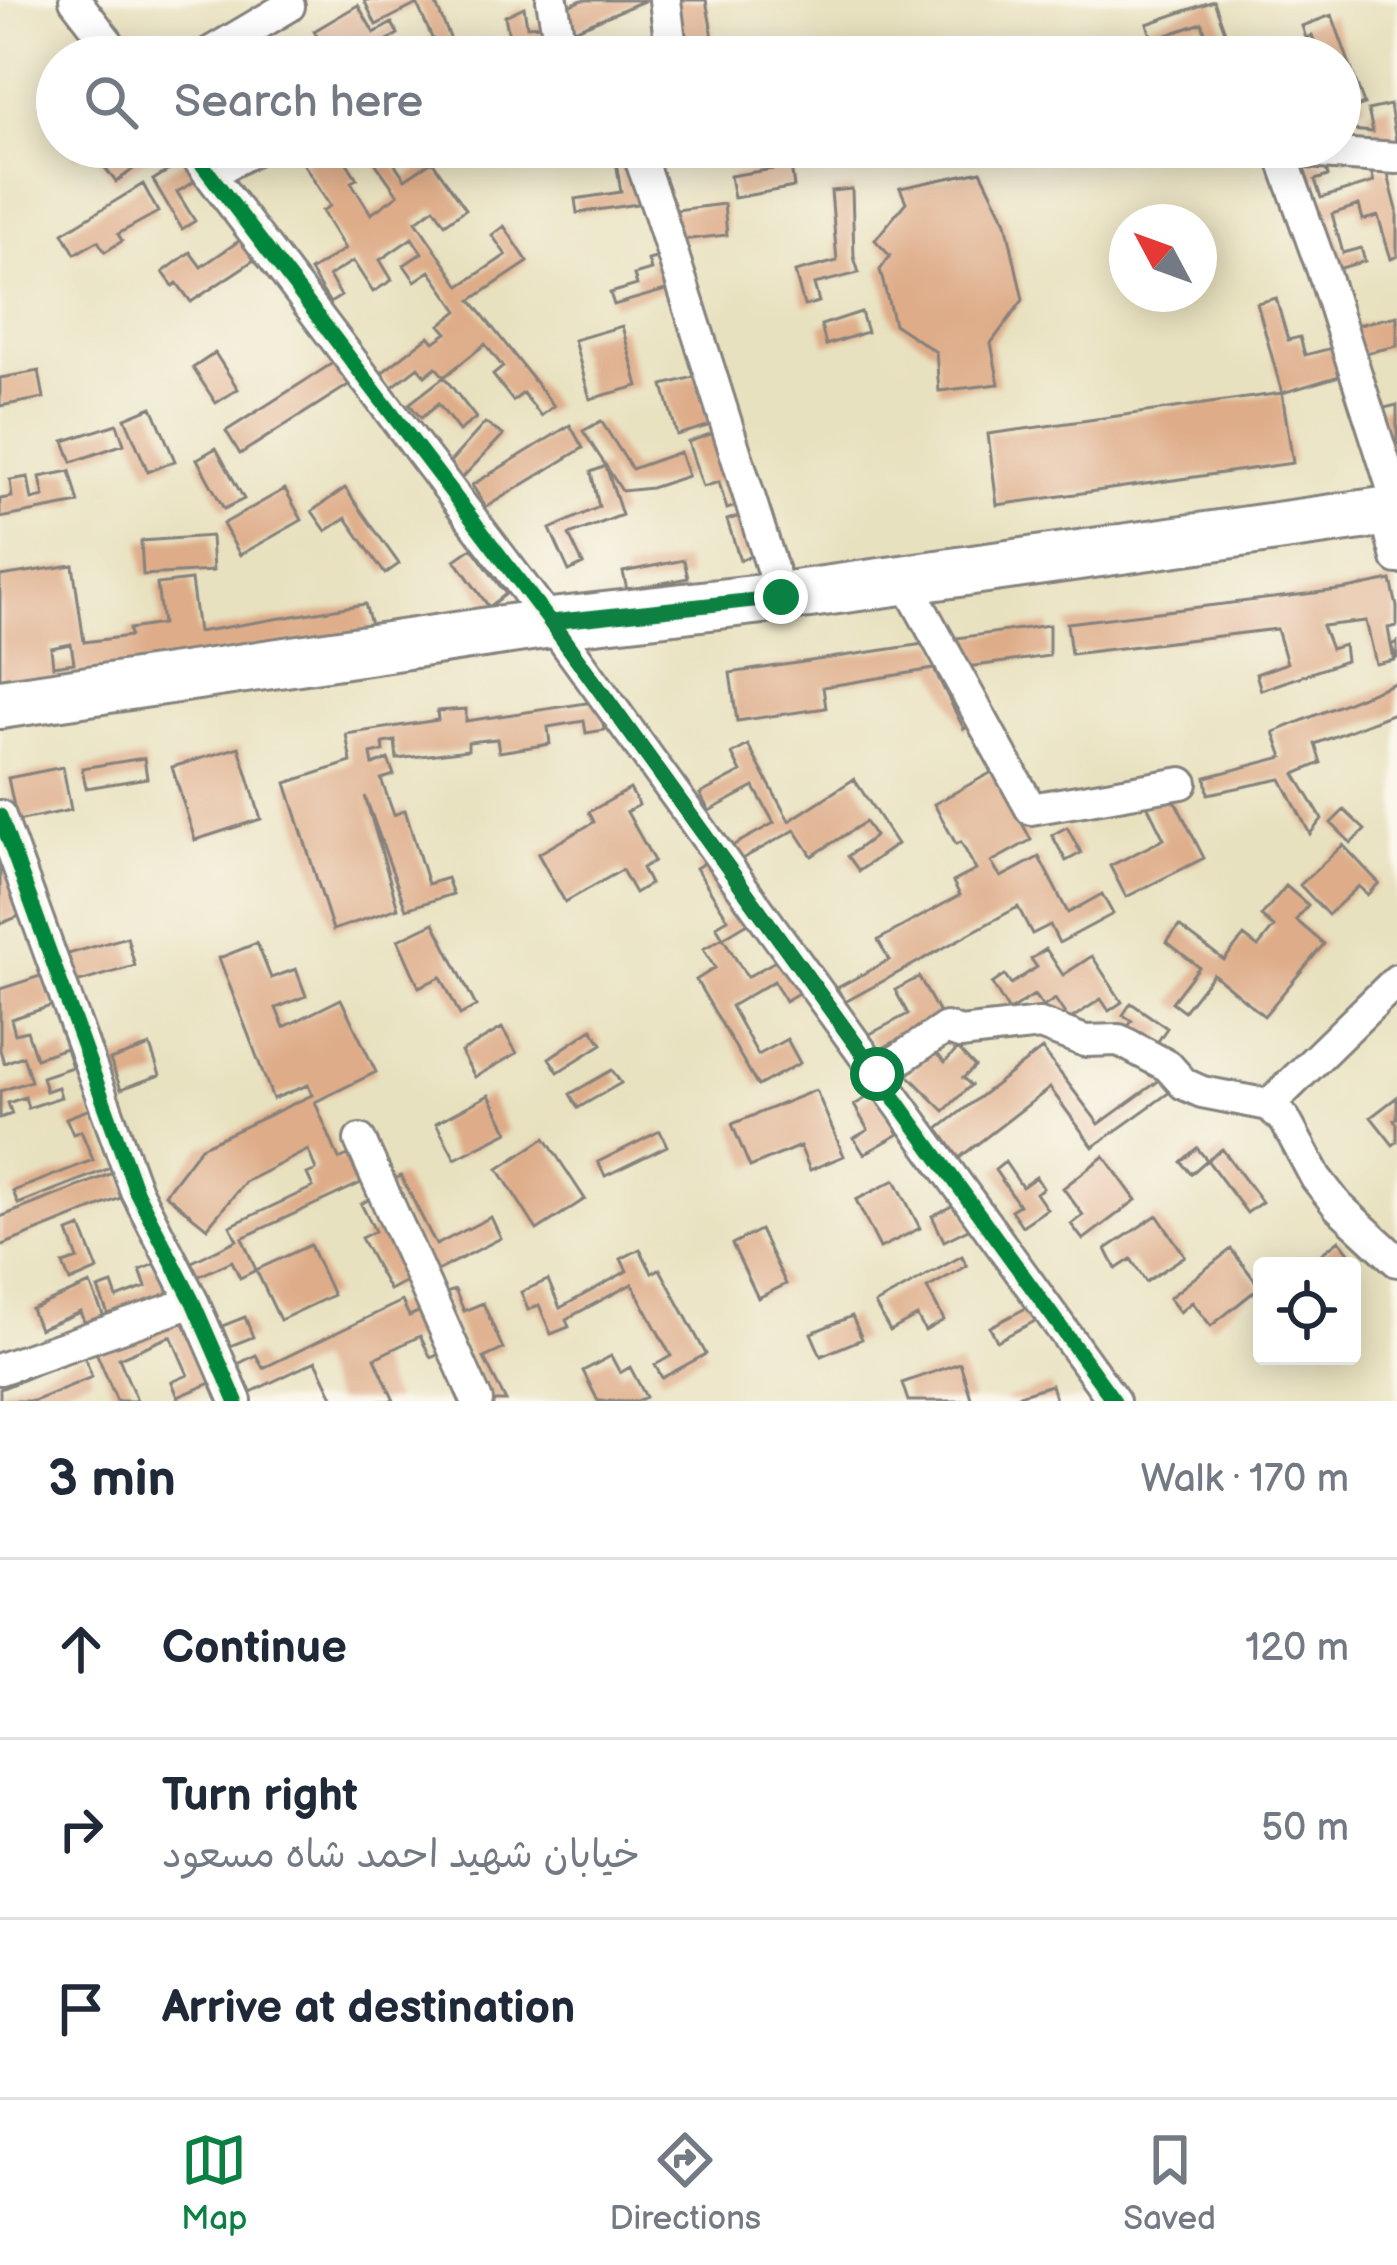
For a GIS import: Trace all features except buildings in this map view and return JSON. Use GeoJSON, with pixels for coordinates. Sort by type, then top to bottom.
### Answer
{"type":"FeatureCollection","features":[{"type":"Feature","properties":{"kind":"main road"},"geometry":{"type":"LineString","coordinates":[[0,704],[551,622],[1394,521]]}},
{"type":"Feature","properties":{"kind":"street"},"geometry":{"type":"LineString","coordinates":[[75,0],[103,36]]}},
{"type":"Feature","properties":{"kind":"street"},"geometry":{"type":"LineString","coordinates":[[552,0],[558,36]]}},
{"type":"Feature","properties":{"kind":"street"},"geometry":{"type":"LineString","coordinates":[[665,0],[669,36]]}},
{"type":"Feature","properties":{"kind":"street"},"geometry":{"type":"LineString","coordinates":[[238,36],[289,6]]}},
{"type":"Feature","properties":{"kind":"street"},"geometry":{"type":"LineString","coordinates":[[1361,156],[1397,158]]}},
{"type":"Feature","properties":{"kind":"street"},"geometry":{"type":"LineString","coordinates":[[205,168],[551,622],[1114,1401]]}},
{"type":"Feature","properties":{"kind":"street"},"geometry":{"type":"LineString","coordinates":[[209,174],[220,168]]}},
{"type":"Feature","properties":{"kind":"street"},"geometry":{"type":"LineString","coordinates":[[643,168],[781,597]]}},
{"type":"Feature","properties":{"kind":"street"},"geometry":{"type":"LineString","coordinates":[[1286,168],[1323,271],[1394,521]]}},
{"type":"Feature","properties":{"kind":"street"},"geometry":{"type":"LineString","coordinates":[[905,580],[1031,809],[1182,783]]}},
{"type":"Feature","properties":{"kind":"street"},"geometry":{"type":"LineString","coordinates":[[0,816],[136,1191],[193,1302],[236,1401]]}},
{"type":"Feature","properties":{"kind":"street"},"geometry":{"type":"LineString","coordinates":[[1269,1106],[1397,980]]}},
{"type":"Feature","properties":{"kind":"street"},"geometry":{"type":"LineString","coordinates":[[877,1074],[946,1028],[960,1034],[1040,1024],[1085,1041],[1119,1040],[1168,1066],[1184,1084],[1202,1092],[1269,1106],[1285,1120],[1316,1178],[1338,1206],[1397,1261]]}},
{"type":"Feature","properties":{"kind":"street"},"geometry":{"type":"LineString","coordinates":[[360,1139],[477,1401]]}},
{"type":"Feature","properties":{"kind":"street"},"geometry":{"type":"LineString","coordinates":[[0,1370],[193,1302]]}},
{"type":"Feature","properties":{"kind":"cycle path"},"geometry":{"type":"LineString","coordinates":[[205,168],[551,623],[1114,1401]]}},
{"type":"Feature","properties":{"kind":"cycle path"},"geometry":{"type":"LineString","coordinates":[[0,816],[136,1191],[193,1302],[236,1401]]}},
{"type":"Feature","properties":{"kind":"route"},"geometry":{"type":"LineString","coordinates":[[781,597],[551,622],[877,1074]]}}]}
